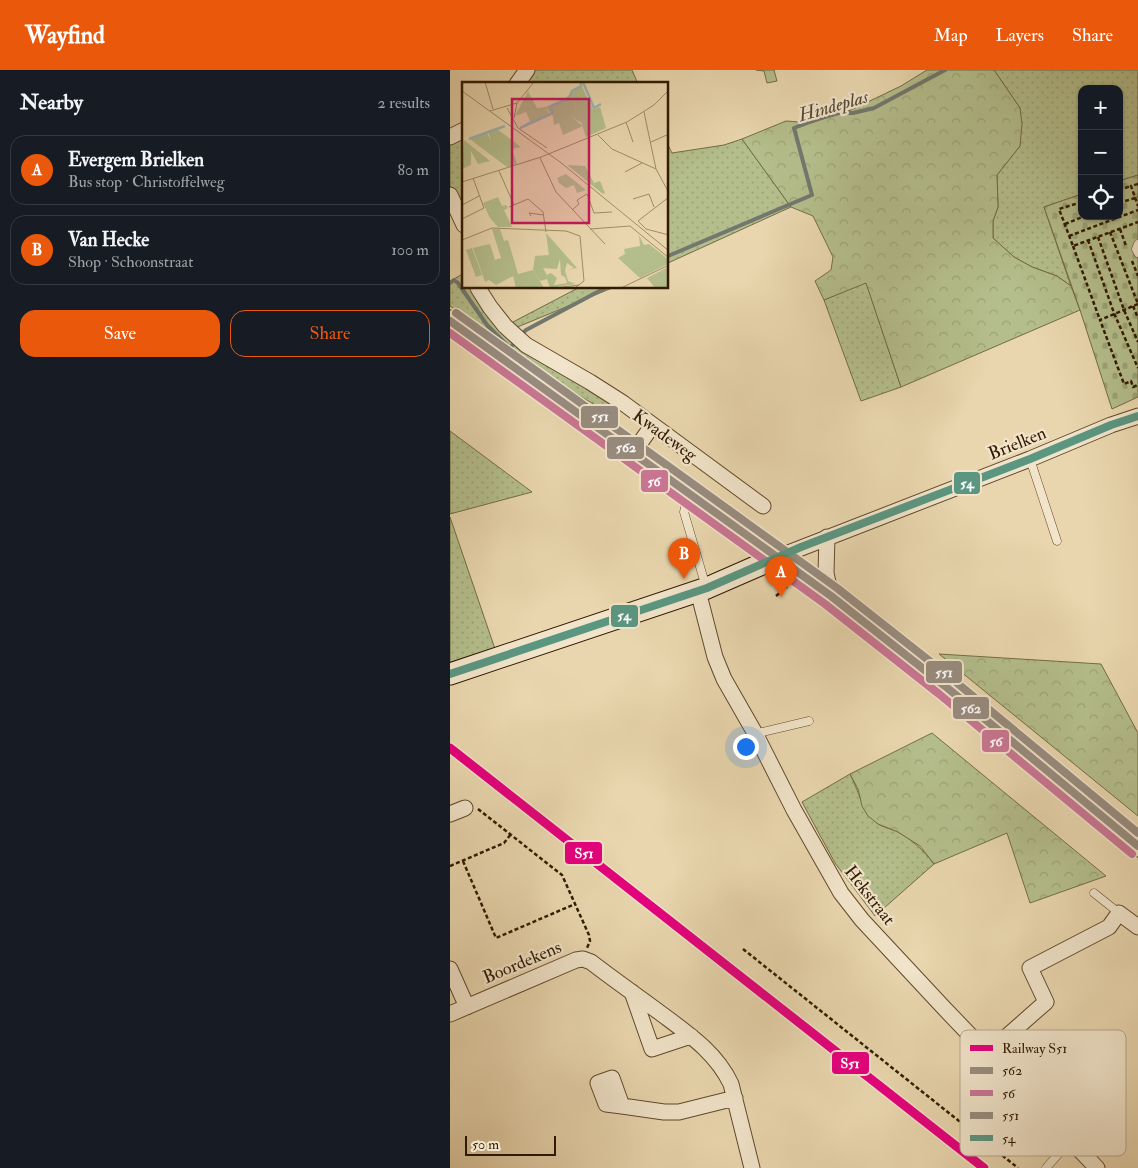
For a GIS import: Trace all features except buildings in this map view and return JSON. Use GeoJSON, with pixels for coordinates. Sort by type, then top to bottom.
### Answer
{"type":"FeatureCollection","features":[{"type":"Feature","properties":{"kind":"main road","name":"Kwadeweg"},"geometry":{"type":"LineString","coordinates":[[450,320],[831,596],[944,686],[1138,846]]}},
{"type":"Feature","properties":{"kind":"main road"},"geometry":{"type":"LineString","coordinates":[[450,674],[702,590],[778,557]]}},
{"type":"Feature","properties":{"kind":"street"},"geometry":{"type":"LineString","coordinates":[[518,82],[527,70]]}},
{"type":"Feature","properties":{"kind":"street"},"geometry":{"type":"LineString","coordinates":[[450,137],[462,131]]}},
{"type":"Feature","properties":{"kind":"street"},"geometry":{"type":"LineString","coordinates":[[450,195],[462,221]]}},
{"type":"Feature","properties":{"kind":"street","name":"Kwadeweg"},"geometry":{"type":"LineString","coordinates":[[479,289],[505,326],[526,345],[622,403],[763,506]]}},
{"type":"Feature","properties":{"kind":"street","name":"Brielken"},"geometry":{"type":"LineString","coordinates":[[778,557],[1030,459],[1111,424],[1138,416]]}},
{"type":"Feature","properties":{"kind":"street"},"geometry":{"type":"LineString","coordinates":[[632,453],[652,426]]}},
{"type":"Feature","properties":{"kind":"street"},"geometry":{"type":"LineString","coordinates":[[827,537],[826,573],[831,596]]}},
{"type":"Feature","properties":{"kind":"street","name":"Hekstraat"},"geometry":{"type":"LineString","coordinates":[[702,590],[719,668],[794,810],[841,893],[862,920],[965,1030]]}},
{"type":"Feature","properties":{"kind":"street"},"geometry":{"type":"LineString","coordinates":[[450,814],[465,808]]}},
{"type":"Feature","properties":{"kind":"street"},"geometry":{"type":"LineString","coordinates":[[1015,1030],[1046,1002],[1030,968],[1109,927],[1119,913],[1138,927]]}},
{"type":"Feature","properties":{"kind":"street","name":"Boordekens"},"geometry":{"type":"LineString","coordinates":[[450,1014],[576,960],[582,959],[590,962],[691,1036],[710,1053],[727,1075],[735,1098],[752,1168]]}},
{"type":"Feature","properties":{"kind":"street"},"geometry":{"type":"LineString","coordinates":[[450,969],[467,1007]]}},
{"type":"Feature","properties":{"kind":"street"},"geometry":{"type":"LineString","coordinates":[[632,992],[652,1048],[691,1036]]}},
{"type":"Feature","properties":{"kind":"street"},"geometry":{"type":"LineString","coordinates":[[622,1106],[664,1112],[679,1112],[735,1098]]}},
{"type":"Feature","properties":{"kind":"street","name":"Hekstraat"},"geometry":{"type":"LineString","coordinates":[[1085,1156],[1097,1168]]}},
{"type":"Feature","properties":{"kind":"lane"},"geometry":{"type":"LineString","coordinates":[[1138,244],[1136,249],[1138,253]]}},
{"type":"Feature","properties":{"kind":"lane"},"geometry":{"type":"LineString","coordinates":[[1030,459],[1057,542]]}},
{"type":"Feature","properties":{"kind":"lane"},"geometry":{"type":"LineString","coordinates":[[689,493],[684,512],[702,590]]}},
{"type":"Feature","properties":{"kind":"lane"},"geometry":{"type":"LineString","coordinates":[[756,735],[809,720]]}},
{"type":"Feature","properties":{"kind":"lane"},"geometry":{"type":"LineString","coordinates":[[1094,893],[1119,913]]}},
{"type":"Feature","properties":{"kind":"lane"},"geometry":{"type":"LineString","coordinates":[[1046,1168],[1057,1156]]}},
{"type":"Feature","properties":{"kind":"path"},"geometry":{"type":"LineString","coordinates":[[1123,189],[1138,184]]}},
{"type":"Feature","properties":{"kind":"path"},"geometry":{"type":"LineString","coordinates":[[1131,186],[1137,197],[1138,206]]}},
{"type":"Feature","properties":{"kind":"path"},"geometry":{"type":"LineString","coordinates":[[1123,202],[1137,197]]}},
{"type":"Feature","properties":{"kind":"path"},"geometry":{"type":"LineString","coordinates":[[1078,203],[1059,209],[1124,384],[1131,381],[1133,387],[1138,385]]}},
{"type":"Feature","properties":{"kind":"path"},"geometry":{"type":"LineString","coordinates":[[1069,236],[1138,210]]}},
{"type":"Feature","properties":{"kind":"path"},"geometry":{"type":"LineString","coordinates":[[1065,224],[1078,219]]}},
{"type":"Feature","properties":{"kind":"path"},"geometry":{"type":"LineString","coordinates":[[1073,246],[1138,222]]}},
{"type":"Feature","properties":{"kind":"path"},"geometry":{"type":"LineString","coordinates":[[1100,320],[1138,304],[1110,232]]}},
{"type":"Feature","properties":{"kind":"path"},"geometry":{"type":"LineString","coordinates":[[1098,237],[1124,310],[1138,342]]}},
{"type":"Feature","properties":{"kind":"path"},"geometry":{"type":"LineString","coordinates":[[1088,240],[1114,313],[1138,368]]}},
{"type":"Feature","properties":{"kind":"path"},"geometry":{"type":"LineString","coordinates":[[1132,306],[1138,318]]}},
{"type":"Feature","properties":{"kind":"path"},"geometry":{"type":"LineString","coordinates":[[776,596],[787,587]]}},
{"type":"Feature","properties":{"kind":"path"},"geometry":{"type":"LineString","coordinates":[[465,808],[467,813],[478,808],[562,876],[590,941],[582,959]]}},
{"type":"Feature","properties":{"kind":"path"},"geometry":{"type":"LineString","coordinates":[[450,866],[504,843],[511,834]]}},
{"type":"Feature","properties":{"kind":"path"},"geometry":{"type":"LineString","coordinates":[[463,860],[496,938],[575,904]]}},
{"type":"Feature","properties":{"kind":"path"},"geometry":{"type":"LineString","coordinates":[[743,949],[960,1122]]}},
{"type":"Feature","properties":{"kind":"path"},"geometry":{"type":"LineString","coordinates":[[1003,1156],[1018,1168]]}},
{"type":"Feature","properties":{"kind":"green space"},"geometry":{"type":"Polygon","coordinates":[[[535,70],[632,70],[637,82],[526,82],[535,70]]]}},
{"type":"Feature","properties":{"kind":"green space"},"geometry":{"type":"Polygon","coordinates":[[[756,70],[774,70],[777,81],[767,83],[764,71],[756,70]]]}},
{"type":"Feature","properties":{"kind":"green space"},"geometry":{"type":"Polygon","coordinates":[[[927,70],[994,70],[1020,108],[1022,124],[1020,146],[997,175],[998,207],[993,221],[993,238],[1014,257],[1032,267],[1057,276],[1071,286],[1080,310],[901,387],[866,283],[824,300],[815,281],[831,270],[833,257],[813,216],[791,207],[742,139],[786,121],[811,123],[851,110],[901,86],[927,70]]]}},
{"type":"Feature","properties":{"kind":"green space"},"geometry":{"type":"Polygon","coordinates":[[[994,70],[1138,70],[1138,175],[1123,180],[1123,85],[1078,85],[1078,195],[1044,207],[1071,286],[1057,276],[1032,267],[1014,257],[993,238],[993,221],[998,207],[997,175],[1020,146],[1020,108],[994,70]]]}},
{"type":"Feature","properties":{"kind":"green space"},"geometry":{"type":"Polygon","coordinates":[[[462,139],[462,210],[450,185],[450,144],[462,139]]]}},
{"type":"Feature","properties":{"kind":"green space"},"geometry":{"type":"Polygon","coordinates":[[[742,139],[791,207],[669,263],[669,147],[672,153],[724,145],[742,139]]]}},
{"type":"Feature","properties":{"kind":"green space"},"geometry":{"type":"Polygon","coordinates":[[[1138,175],[1138,397],[1112,409],[1044,207],[1078,195],[1078,220],[1123,220],[1123,180],[1138,175]]]}},
{"type":"Feature","properties":{"kind":"green space"},"geometry":{"type":"Polygon","coordinates":[[[462,275],[462,289],[474,289],[480,300],[613,404],[609,413],[578,395],[450,306],[450,281],[462,275]]]}},
{"type":"Feature","properties":{"kind":"green space"},"geometry":{"type":"Polygon","coordinates":[[[866,282],[901,387],[861,401],[824,300],[866,282]]]}},
{"type":"Feature","properties":{"kind":"green space"},"geometry":{"type":"Polygon","coordinates":[[[576,289],[610,289],[515,328],[513,322],[576,289]]]}},
{"type":"Feature","properties":{"kind":"green space"},"geometry":{"type":"Polygon","coordinates":[[[450,431],[532,492],[450,514],[450,431]]]}},
{"type":"Feature","properties":{"kind":"green space"},"geometry":{"type":"Polygon","coordinates":[[[450,517],[495,649],[450,664],[450,517]]]}},
{"type":"Feature","properties":{"kind":"green space"},"geometry":{"type":"Polygon","coordinates":[[[939,654],[1101,664],[1138,733],[1138,816],[939,654]]]}},
{"type":"Feature","properties":{"kind":"green space"},"geometry":{"type":"Polygon","coordinates":[[[932,733],[1106,876],[1030,903],[1007,833],[934,864],[920,846],[898,832],[878,824],[868,816],[862,806],[858,789],[850,774],[932,733]]]}},
{"type":"Feature","properties":{"kind":"green space"},"geometry":{"type":"Polygon","coordinates":[[[850,774],[868,814],[878,824],[908,838],[934,864],[875,916],[835,863],[802,802],[850,774]]]}},
{"type":"Feature","properties":{"kind":"waterway","name":"Hindeplas"},"geometry":{"type":"LineString","coordinates":[[669,256],[812,195],[794,128],[839,113],[853,113],[874,108],[945,70]]}},
{"type":"Feature","properties":{"kind":"waterway","name":"Hindeplas"},"geometry":{"type":"LineString","coordinates":[[450,283],[454,280],[462,289]]}},
{"type":"Feature","properties":{"kind":"waterway","name":"Hindeplas"},"geometry":{"type":"LineString","coordinates":[[462,289],[487,325],[510,348],[517,340]]}},
{"type":"Feature","properties":{"kind":"waterway","name":"Hindeplas"},"geometry":{"type":"LineString","coordinates":[[521,335],[526,330],[603,289]]}},
{"type":"Feature","properties":{"kind":"rail line","name":"S51"},"geometry":{"type":"LineString","coordinates":[[450,748],[960,1149]]}},
{"type":"Feature","properties":{"kind":"rail line","name":"S51"},"geometry":{"type":"LineString","coordinates":[[969,1156],[984,1168]]}},
{"type":"Feature","properties":{"kind":"transit line","name":"551"},"geometry":{"type":"LineString","coordinates":[[456,313],[837,588],[951,678],[1138,833]]}},
{"type":"Feature","properties":{"kind":"transit line","name":"562"},"geometry":{"type":"LineString","coordinates":[[450,321],[831,596],[945,686],[1138,846]]}},
{"type":"Feature","properties":{"kind":"transit line","name":"56"},"geometry":{"type":"LineString","coordinates":[[450,333],[825,604],[939,694],[1132,854]]}},
{"type":"Feature","properties":{"kind":"transit line","name":"54"},"geometry":{"type":"LineString","coordinates":[[450,674],[707,588],[801,547],[1138,416]]}},
{"type":"Feature","properties":{"kind":"place","name":"Van Hecke"},"geometry":{"type":"Point","coordinates":[684,579]}},
{"type":"Feature","properties":{"kind":"place","name":"Evergem Brielken"},"geometry":{"type":"Point","coordinates":[781,597]}}]}
